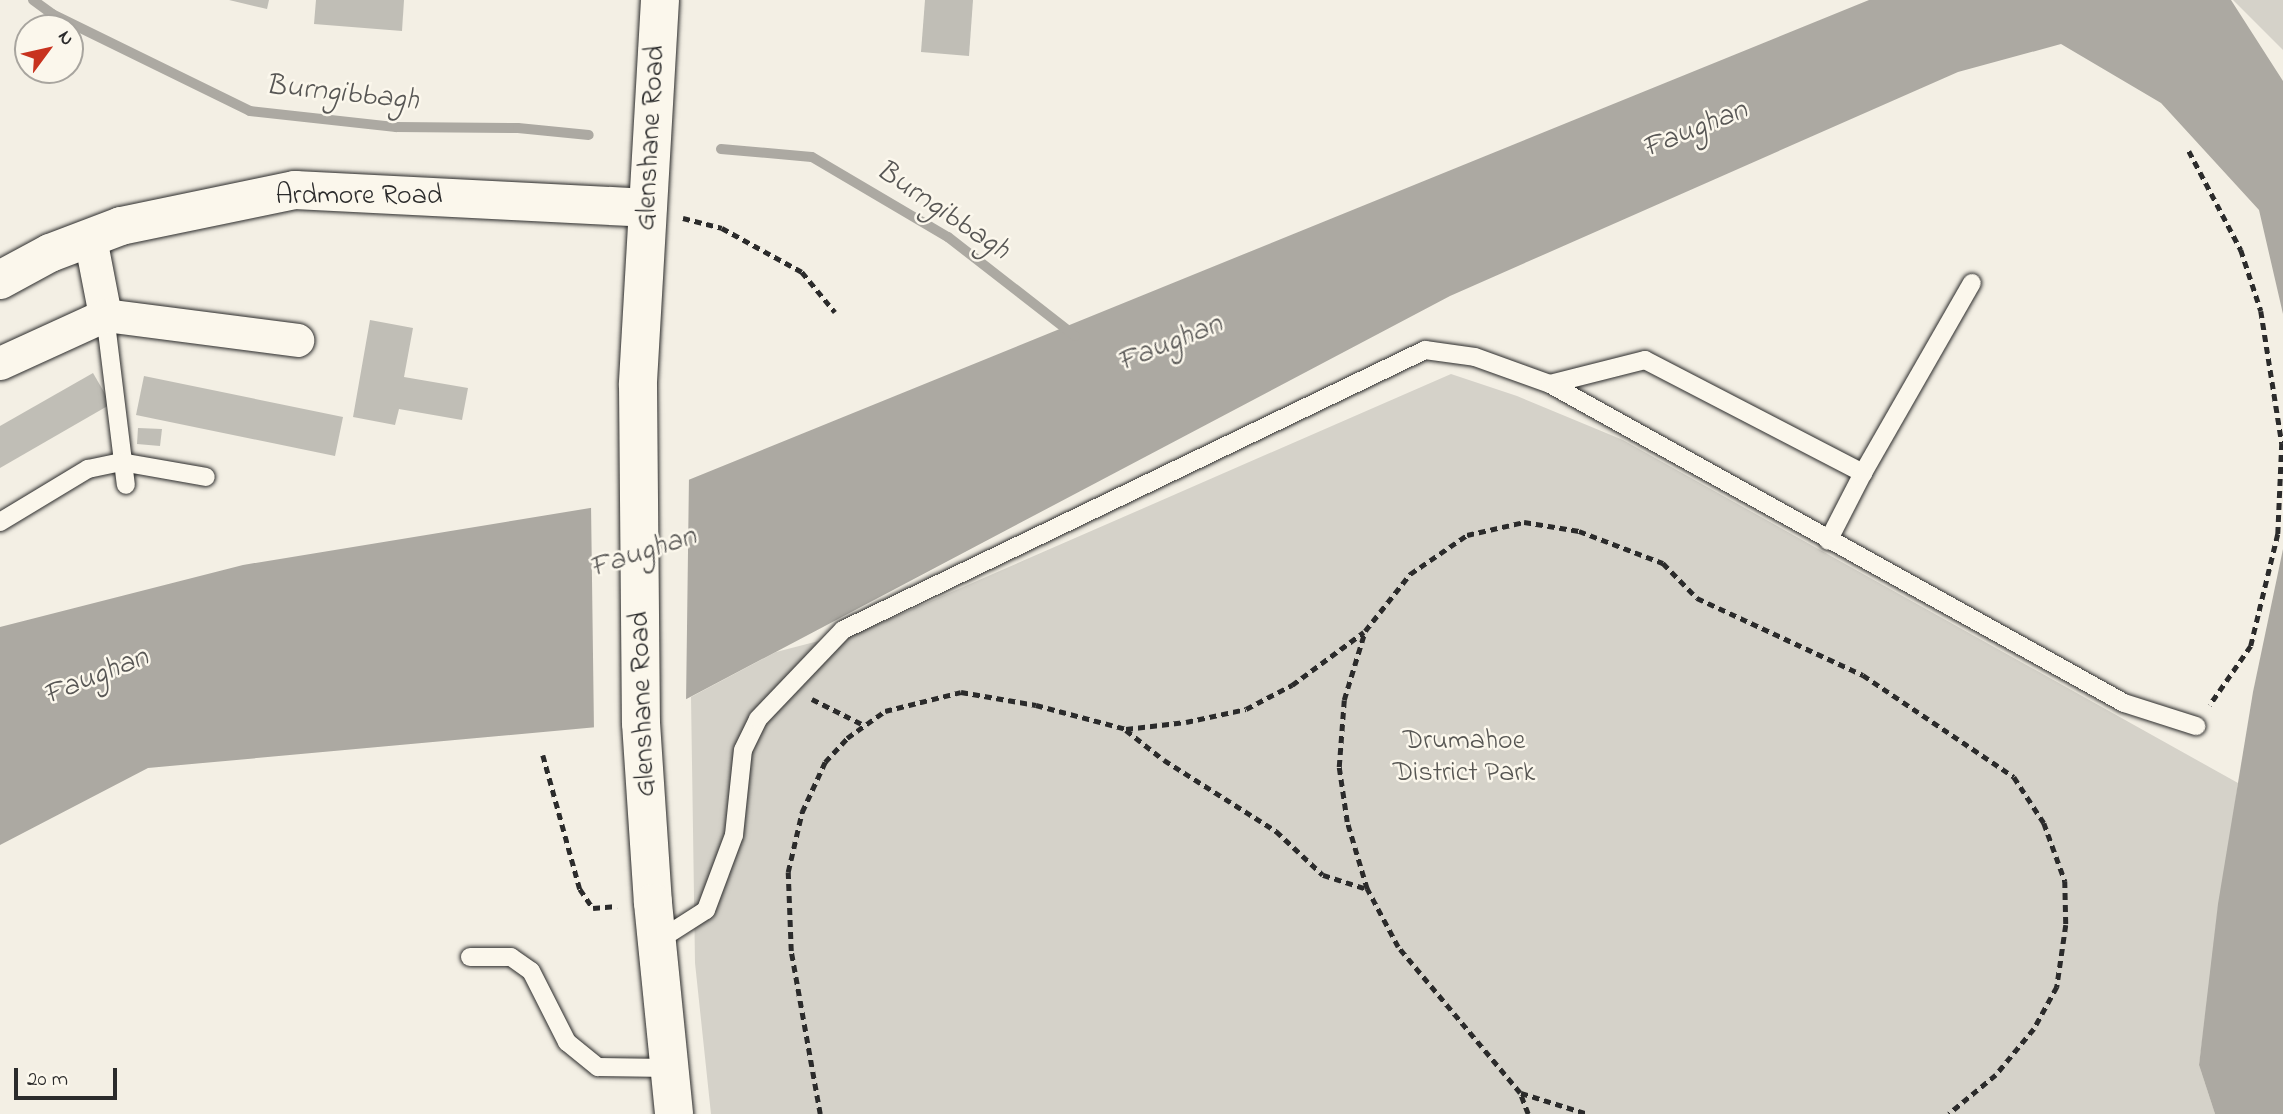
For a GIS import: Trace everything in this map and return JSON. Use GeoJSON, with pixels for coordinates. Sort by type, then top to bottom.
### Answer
{"type":"FeatureCollection","features":[{"type":"Feature","properties":{"kind":"main road","name":"Glenshane Road"},"geometry":{"type":"LineString","coordinates":[[660,0],[638,386],[641,723],[656,942],[674,1114]]}},
{"type":"Feature","properties":{"kind":"main road","name":"Ardmore Road"},"geometry":{"type":"LineString","coordinates":[[0,280],[90,238],[201,206],[295,190],[648,208]]}},
{"type":"Feature","properties":{"kind":"street"},"geometry":{"type":"LineString","coordinates":[[90,238],[105,315]]}},
{"type":"Feature","properties":{"kind":"street"},"geometry":{"type":"LineString","coordinates":[[0,363],[105,315],[297,340]]}},
{"type":"Feature","properties":{"kind":"lane"},"geometry":{"type":"LineString","coordinates":[[1828,541],[1863,473],[1972,283]]}},
{"type":"Feature","properties":{"kind":"lane"},"geometry":{"type":"LineString","coordinates":[[105,315],[111,337],[121,462],[127,485]]}},
{"type":"Feature","properties":{"kind":"lane"},"geometry":{"type":"LineString","coordinates":[[656,942],[706,910],[734,835],[743,750],[758,719],[786,686],[842,630],[1425,349],[1475,357],[1550,384],[1828,541],[2124,703],[2196,726]]}},
{"type":"Feature","properties":{"kind":"lane"},"geometry":{"type":"LineString","coordinates":[[1550,384],[1645,360],[1863,473]]}},
{"type":"Feature","properties":{"kind":"lane"},"geometry":{"type":"LineString","coordinates":[[0,522],[88,469],[121,462],[206,477]]}},
{"type":"Feature","properties":{"kind":"lane"},"geometry":{"type":"LineString","coordinates":[[470,957],[511,957],[531,971],[567,1042],[597,1067],[669,1069]]}},
{"type":"Feature","properties":{"kind":"path"},"geometry":{"type":"LineString","coordinates":[[2189,151],[2241,250],[2260,311],[2283,443],[2278,534],[2251,646],[2196,726]]}},
{"type":"Feature","properties":{"kind":"path"},"geometry":{"type":"LineString","coordinates":[[648,208],[722,228],[803,272],[835,312]]}},
{"type":"Feature","properties":{"kind":"path"},"geometry":{"type":"LineString","coordinates":[[1126,729],[1246,709],[1292,685],[1365,631],[1410,574],[1467,535],[1524,522],[1579,531],[1663,563],[1697,598],[1863,675],[2014,777],[2044,823],[2065,881],[2066,925],[2057,986],[2034,1029],[1996,1075],[1949,1114]]}},
{"type":"Feature","properties":{"kind":"path"},"geometry":{"type":"LineString","coordinates":[[1365,631],[1343,700],[1339,767],[1346,821],[1367,889],[1398,947],[1520,1093],[1528,1114]]}},
{"type":"Feature","properties":{"kind":"path"},"geometry":{"type":"LineString","coordinates":[[786,686],[864,725]]}},
{"type":"Feature","properties":{"kind":"path"},"geometry":{"type":"LineString","coordinates":[[820,1114],[791,951],[788,872],[802,812],[824,762],[864,725],[886,711],[961,692],[1036,705],[1126,729],[1164,760],[1276,831],[1323,875],[1367,889]]}},
{"type":"Feature","properties":{"kind":"path"},"geometry":{"type":"LineString","coordinates":[[543,755],[580,889],[593,908],[653,902]]}},
{"type":"Feature","properties":{"kind":"path"},"geometry":{"type":"LineString","coordinates":[[1520,1093],[1588,1114]]}},
{"type":"Feature","properties":{"kind":"green space"},"geometry":{"type":"Polygon","coordinates":[[[2233,0],[2283,0],[2283,50],[2233,0]]]}},
{"type":"Feature","properties":{"kind":"green space","name":"Drumahoe District Park"},"geometry":{"type":"Polygon","coordinates":[[[1451,374],[1517,396],[1623,440],[2238,783],[2199,1065],[2215,1114],[711,1114],[695,963],[691,697],[776,652],[869,628],[1451,374]]]}},
{"type":"Feature","properties":{"kind":"water","name":"Faughan"},"geometry":{"type":"Polygon","coordinates":[[[1869,0],[2231,0],[2283,81],[2283,314],[2259,210],[2161,103],[2061,44],[1958,72],[1450,296],[641,723],[148,768],[0,845],[0,627],[243,565],[639,500],[1869,0]]]}},
{"type":"Feature","properties":{"kind":"water"},"geometry":{"type":"Polygon","coordinates":[[[2283,549],[2283,1114],[2215,1114],[2199,1065],[2218,904],[2253,692],[2283,549]]]}},
{"type":"Feature","properties":{"kind":"pier"},"geometry":{"type":"Polygon","coordinates":[[[689,476],[686,704],[642,727],[594,731],[591,504],[638,496],[689,476]]]}},
{"type":"Feature","properties":{"kind":"building"},"geometry":{"type":"Polygon","coordinates":[[[229,0],[269,0],[267,9],[229,0]]]}},
{"type":"Feature","properties":{"kind":"building"},"geometry":{"type":"Polygon","coordinates":[[[316,0],[404,0],[402,31],[314,24],[316,0]]]}},
{"type":"Feature","properties":{"kind":"building"},"geometry":{"type":"Polygon","coordinates":[[[925,0],[973,0],[969,56],[921,52],[925,0]]]}},
{"type":"Feature","properties":{"kind":"building"},"geometry":{"type":"Polygon","coordinates":[[[370,320],[413,328],[404,377],[468,388],[462,420],[399,409],[395,425],[353,417],[370,320]]]}},
{"type":"Feature","properties":{"kind":"building"},"geometry":{"type":"Polygon","coordinates":[[[93,373],[111,404],[0,468],[0,426],[93,373]]]}},
{"type":"Feature","properties":{"kind":"building"},"geometry":{"type":"Polygon","coordinates":[[[144,376],[343,417],[335,456],[136,415],[144,376]]]}},
{"type":"Feature","properties":{"kind":"building"},"geometry":{"type":"Polygon","coordinates":[[[138,428],[162,429],[160,446],[137,444],[138,428]]]}},
{"type":"Feature","properties":{"kind":"waterway","name":"Burngibbagh"},"geometry":{"type":"LineString","coordinates":[[33,0],[52,14],[250,111],[396,127],[518,128],[589,135]]}},
{"type":"Feature","properties":{"kind":"waterway","name":"Burngibbagh"},"geometry":{"type":"LineString","coordinates":[[721,149],[812,157],[948,237],[1075,336]]}}]}
